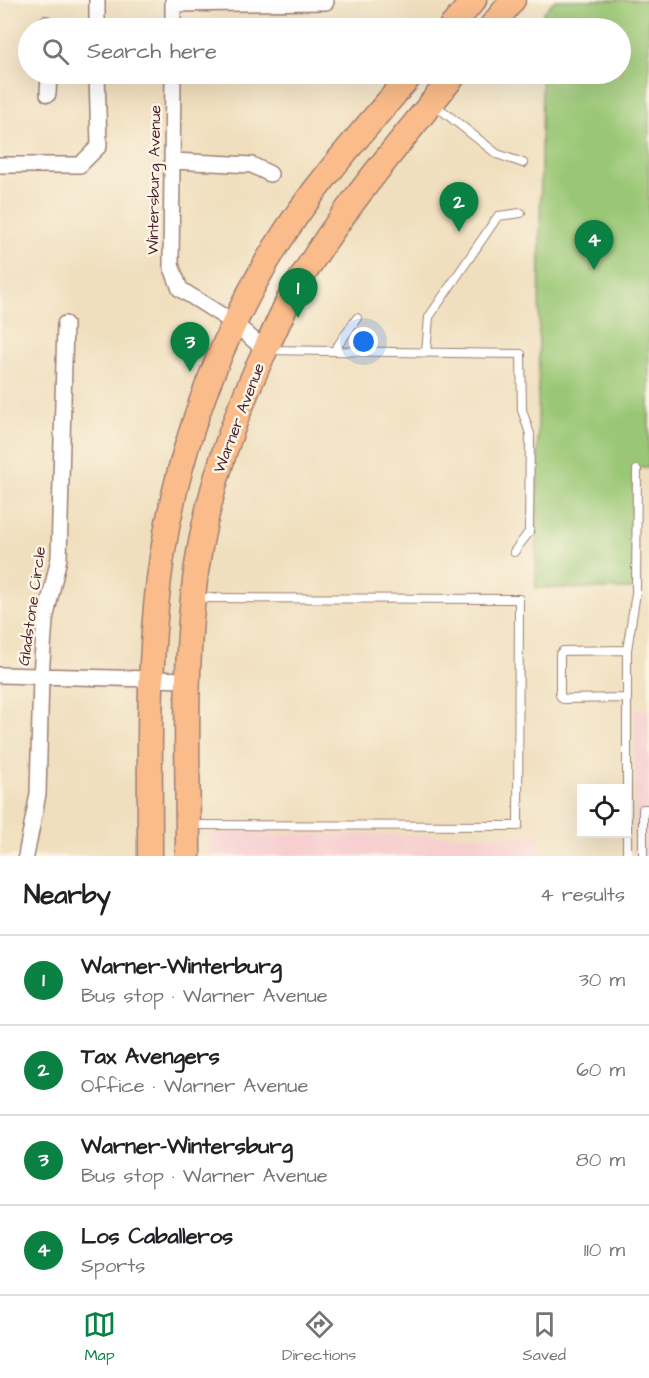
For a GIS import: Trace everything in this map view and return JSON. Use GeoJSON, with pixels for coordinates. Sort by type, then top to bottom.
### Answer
{"type":"FeatureCollection","features":[{"type":"Feature","properties":{"kind":"main road"},"geometry":{"type":"LineString","coordinates":[[459,18],[474,0]]}},
{"type":"Feature","properties":{"kind":"main road"},"geometry":{"type":"LineString","coordinates":[[498,18],[513,0]]}},
{"type":"Feature","properties":{"kind":"main road"},"geometry":{"type":"LineString","coordinates":[[150,856],[151,679],[156,606],[162,554],[175,492],[201,404],[234,323],[275,247],[326,174],[403,84]]}},
{"type":"Feature","properties":{"kind":"main road","name":"Warner Avenue"},"geometry":{"type":"LineString","coordinates":[[188,856],[188,680],[192,598],[202,530],[220,461],[242,402],[295,289],[370,180],[447,84]]}},
{"type":"Feature","properties":{"kind":"main road"},"geometry":{"type":"LineString","coordinates":[[175,492],[175,583],[180,591],[192,598]]}},
{"type":"Feature","properties":{"kind":"street"},"geometry":{"type":"LineString","coordinates":[[97,0],[97,18]]}},
{"type":"Feature","properties":{"kind":"street"},"geometry":{"type":"LineString","coordinates":[[173,18],[173,2],[326,2]]}},
{"type":"Feature","properties":{"kind":"street"},"geometry":{"type":"LineString","coordinates":[[48,84],[48,94]]}},
{"type":"Feature","properties":{"kind":"street"},"geometry":{"type":"LineString","coordinates":[[0,165],[80,165],[99,146],[97,84]]}},
{"type":"Feature","properties":{"kind":"street","name":"Wintersburg Avenue"},"geometry":{"type":"LineString","coordinates":[[173,84],[171,265],[180,289],[234,323],[265,350]]}},
{"type":"Feature","properties":{"kind":"street"},"geometry":{"type":"LineString","coordinates":[[173,160],[252,165],[270,174]]}},
{"type":"Feature","properties":{"kind":"street","name":"Gladstone Circle"},"geometry":{"type":"LineString","coordinates":[[26,856],[38,794],[45,620],[59,558],[65,324]]}},
{"type":"Feature","properties":{"kind":"street"},"geometry":{"type":"LineString","coordinates":[[0,675],[188,680]]}},
{"type":"Feature","properties":{"kind":"lane"},"geometry":{"type":"LineString","coordinates":[[432,102],[497,154],[523,163]]}},
{"type":"Feature","properties":{"kind":"lane"},"geometry":{"type":"LineString","coordinates":[[426,353],[429,317],[435,308],[498,216],[521,213]]}},
{"type":"Feature","properties":{"kind":"lane"},"geometry":{"type":"LineString","coordinates":[[334,351],[357,318]]}},
{"type":"Feature","properties":{"kind":"lane"},"geometry":{"type":"LineString","coordinates":[[265,350],[521,354],[522,410],[530,434],[529,532],[514,552]]}},
{"type":"Feature","properties":{"kind":"lane"},"geometry":{"type":"LineString","coordinates":[[627,856],[627,650],[636,594],[637,470]]}},
{"type":"Feature","properties":{"kind":"lane"},"geometry":{"type":"LineString","coordinates":[[188,825],[518,826],[519,599],[192,598]]}},
{"type":"Feature","properties":{"kind":"lane"},"geometry":{"type":"LineString","coordinates":[[627,650],[563,651],[560,654],[560,695],[563,699],[627,698]]}},
{"type":"Feature","properties":{"kind":"lane"},"geometry":{"type":"LineString","coordinates":[[643,856],[643,809],[649,809]]}},
{"type":"Feature","properties":{"kind":"shaded area"},"geometry":{"type":"Polygon","coordinates":[[[635,710],[649,710],[649,856],[634,856],[635,710]]]}},
{"type":"Feature","properties":{"kind":"shaded area"},"geometry":{"type":"Polygon","coordinates":[[[210,833],[540,836],[540,856],[210,856],[210,833]]]}},
{"type":"Feature","properties":{"kind":"green space"},"geometry":{"type":"Polygon","coordinates":[[[555,0],[649,0],[649,467],[634,467],[634,589],[536,588],[542,84],[631,84],[631,18],[543,18],[543,13],[555,0]]]}},
{"type":"Feature","properties":{"kind":"place","name":"Tax Avengers"},"geometry":{"type":"Point","coordinates":[459,232]}},
{"type":"Feature","properties":{"kind":"place","name":"Los Caballeros"},"geometry":{"type":"Point","coordinates":[594,270]}},
{"type":"Feature","properties":{"kind":"place","name":"Warner-Winterburg"},"geometry":{"type":"Point","coordinates":[298,318]}},
{"type":"Feature","properties":{"kind":"place","name":"Warner-Wintersburg"},"geometry":{"type":"Point","coordinates":[190,372]}}]}
